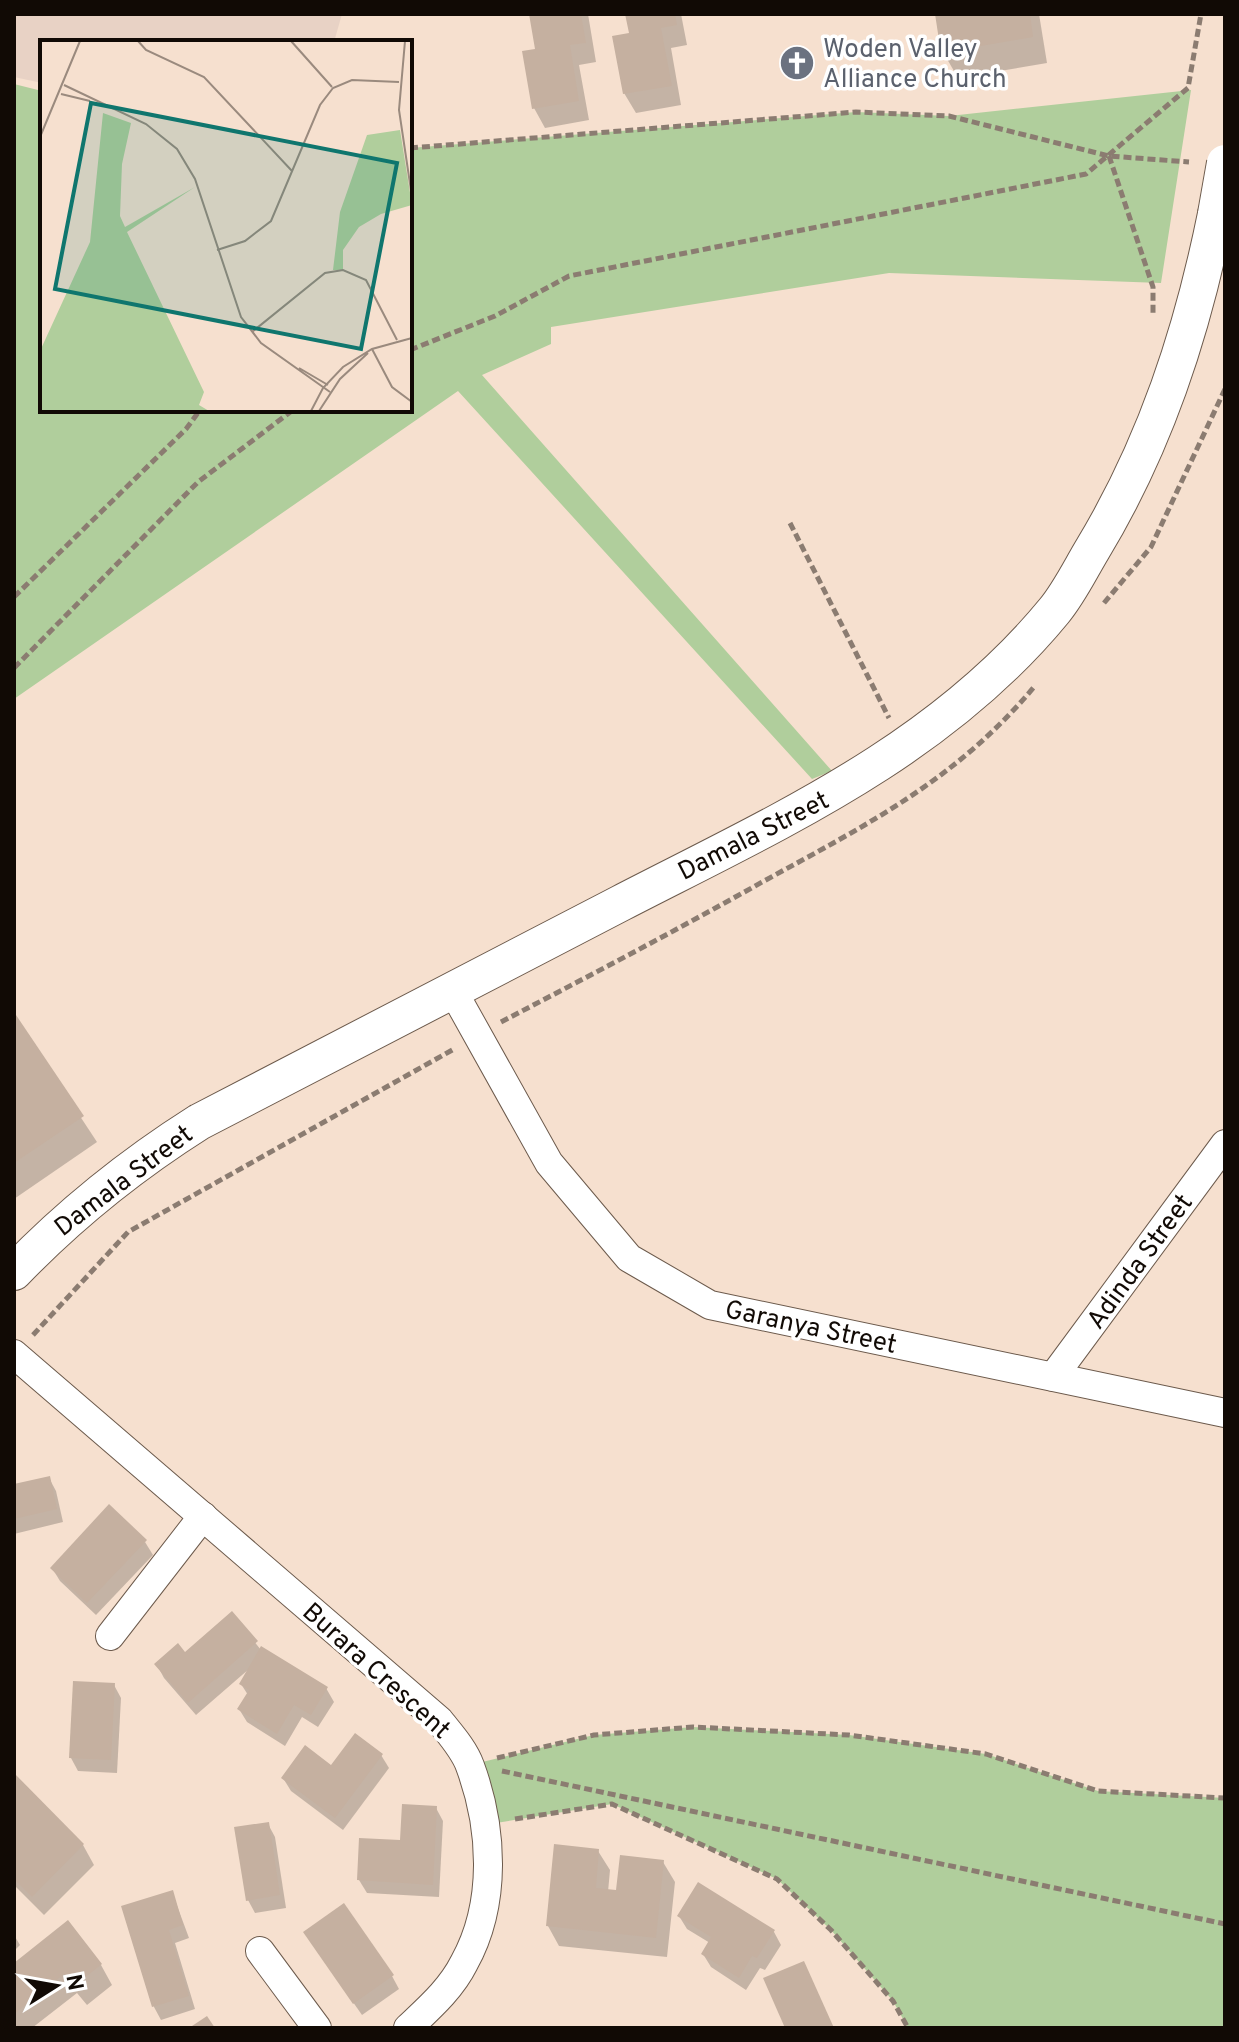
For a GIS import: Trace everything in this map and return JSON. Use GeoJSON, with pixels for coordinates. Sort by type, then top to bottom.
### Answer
{"type":"FeatureCollection","features":[{"type":"Feature","properties":{"kind":"street","name":"Damala Street"},"geometry":{"type":"LineString","coordinates":[[14,1272],[52,1233],[147,1155],[199,1122],[831,795],[944,720],[1004,667],[1056,608],[1109,521],[1145,449],[1174,380],[1202,280],[1225,163]]}},
{"type":"Feature","properties":{"kind":"street","name":"Garanya Street"},"geometry":{"type":"LineString","coordinates":[[453,991],[549,1163],[629,1258],[710,1305],[1225,1413]]}},
{"type":"Feature","properties":{"kind":"street","name":"Adinda Street"},"geometry":{"type":"LineString","coordinates":[[1053,1377],[1225,1144]]}},
{"type":"Feature","properties":{"kind":"street","name":"Burara Crescent"},"geometry":{"type":"LineString","coordinates":[[14,1354],[439,1720],[470,1765],[484,1825],[489,1882],[477,1936],[445,1992],[408,2028]]}},
{"type":"Feature","properties":{"kind":"street"},"geometry":{"type":"LineString","coordinates":[[110,1636],[203,1516]]}},
{"type":"Feature","properties":{"kind":"street"},"geometry":{"type":"LineString","coordinates":[[260,1951],[317,2028]]}},
{"type":"Feature","properties":{"kind":"path"},"geometry":{"type":"LineString","coordinates":[[412,349],[495,316],[569,276],[1086,174],[1188,88],[1201,14]]}},
{"type":"Feature","properties":{"kind":"path"},"geometry":{"type":"LineString","coordinates":[[412,148],[856,112],[949,116],[1109,156],[1189,162]]}},
{"type":"Feature","properties":{"kind":"path"},"geometry":{"type":"LineString","coordinates":[[1109,156],[1153,287],[1153,329]]}},
{"type":"Feature","properties":{"kind":"path"},"geometry":{"type":"LineString","coordinates":[[14,597],[186,429],[199,412]]}},
{"type":"Feature","properties":{"kind":"path"},"geometry":{"type":"LineString","coordinates":[[14,668],[198,482],[290,412]]}},
{"type":"Feature","properties":{"kind":"path"},"geometry":{"type":"LineString","coordinates":[[790,523],[891,723],[903,713]]}},
{"type":"Feature","properties":{"kind":"path"},"geometry":{"type":"LineString","coordinates":[[470,1765],[594,1735],[693,1727],[849,1735],[986,1754],[1098,1791],[1225,1798]]}},
{"type":"Feature","properties":{"kind":"path"},"geometry":{"type":"LineString","coordinates":[[470,1765],[1225,1924]]}},
{"type":"Feature","properties":{"kind":"path"},"geometry":{"type":"LineString","coordinates":[[484,1825],[612,1804],[777,1879],[842,1942],[893,2001],[908,2028]]}},
{"type":"Feature","properties":{"kind":"shaded area"},"geometry":{"type":"Polygon","coordinates":[[[14,14],[342,14],[335,40],[40,40],[40,83],[14,77],[14,14]]]}},
{"type":"Feature","properties":{"kind":"green space"},"geometry":{"type":"Polygon","coordinates":[[[14,84],[40,90],[40,412],[412,412],[412,148],[856,112],[949,116],[1191,90],[1161,283],[889,273],[551,327],[551,344],[482,375],[832,771],[812,779],[458,391],[14,699],[14,84]]]}},
{"type":"Feature","properties":{"kind":"green space"},"geometry":{"type":"Polygon","coordinates":[[[693,1727],[849,1735],[986,1754],[1098,1791],[1225,1798],[1225,2028],[908,2028],[893,2001],[831,1930],[777,1879],[612,1804],[484,1825],[470,1765],[594,1735],[693,1727]]]}},
{"type":"Feature","properties":{"kind":"building"},"geometry":{"type":"Polygon","coordinates":[[[529,14],[581,14],[586,43],[570,45],[579,101],[532,109],[522,51],[535,49],[529,14]]]}},
{"type":"Feature","properties":{"kind":"building"},"geometry":{"type":"Polygon","coordinates":[[[625,14],[675,14],[677,25],[661,28],[672,86],[623,94],[612,36],[629,33],[625,14]]]}},
{"type":"Feature","properties":{"kind":"building"},"geometry":{"type":"Polygon","coordinates":[[[935,14],[1030,14],[1033,37],[941,53],[935,14]]]}},
{"type":"Feature","properties":{"kind":"building"},"geometry":{"type":"Polygon","coordinates":[[[14,1012],[84,1116],[14,1163],[14,1012]]]}},
{"type":"Feature","properties":{"kind":"building"},"geometry":{"type":"Polygon","coordinates":[[[50,1476],[57,1509],[14,1519],[14,1484],[50,1476]]]}},
{"type":"Feature","properties":{"kind":"building"},"geometry":{"type":"Polygon","coordinates":[[[109,1504],[147,1540],[87,1603],[50,1568],[109,1504]]]}},
{"type":"Feature","properties":{"kind":"building"},"geometry":{"type":"Polygon","coordinates":[[[232,1611],[258,1641],[188,1703],[154,1664],[178,1643],[185,1652],[232,1611]]]}},
{"type":"Feature","properties":{"kind":"building"},"geometry":{"type":"Polygon","coordinates":[[[261,1646],[328,1687],[311,1715],[294,1705],[277,1734],[237,1709],[249,1690],[239,1684],[261,1646]]]}},
{"type":"Feature","properties":{"kind":"building"},"geometry":{"type":"Polygon","coordinates":[[[73,1681],[115,1683],[111,1760],[69,1758],[73,1681]]]}},
{"type":"Feature","properties":{"kind":"building"},"geometry":{"type":"Polygon","coordinates":[[[355,1733],[383,1754],[335,1818],[281,1778],[305,1745],[331,1765],[355,1733]]]}},
{"type":"Feature","properties":{"kind":"building"},"geometry":{"type":"Polygon","coordinates":[[[14,1773],[84,1844],[32,1897],[14,1879],[14,1773]]]}},
{"type":"Feature","properties":{"kind":"building"},"geometry":{"type":"Polygon","coordinates":[[[402,1804],[437,1806],[433,1885],[357,1880],[359,1838],[400,1840],[402,1804]]]}},
{"type":"Feature","properties":{"kind":"building"},"geometry":{"type":"Polygon","coordinates":[[[269,1822],[280,1895],[246,1901],[234,1827],[269,1822]]]}},
{"type":"Feature","properties":{"kind":"building"},"geometry":{"type":"Polygon","coordinates":[[[554,1844],[599,1849],[596,1888],[616,1890],[620,1855],[664,1860],[656,1938],[546,1926],[554,1844]]]}},
{"type":"Feature","properties":{"kind":"building"},"geometry":{"type":"Polygon","coordinates":[[[698,1882],[775,1930],[757,1958],[752,1956],[739,1978],[701,1954],[711,1937],[677,1916],[698,1882]]]}},
{"type":"Feature","properties":{"kind":"building"},"geometry":{"type":"Polygon","coordinates":[[[173,1890],[183,1925],[169,1930],[189,1996],[152,2007],[121,1906],[173,1890]]]}},
{"type":"Feature","properties":{"kind":"building"},"geometry":{"type":"Polygon","coordinates":[[[344,1903],[394,1975],[353,2004],[303,1932],[344,1903]]]}},
{"type":"Feature","properties":{"kind":"building"},"geometry":{"type":"Polygon","coordinates":[[[68,1920],[102,1964],[74,1986],[64,1974],[14,2014],[14,1963],[68,1920]]]}},
{"type":"Feature","properties":{"kind":"building"},"geometry":{"type":"Polygon","coordinates":[[[804,1961],[834,2028],[785,2028],[763,1978],[804,1961]]]}},
{"type":"Feature","properties":{"kind":"building"},"geometry":{"type":"Polygon","coordinates":[[[207,2016],[215,2028],[189,2028],[207,2016]]]}},
{"type":"Feature","properties":{"kind":"place","name":"Woden Valley Alliance Church"},"geometry":{"type":"Point","coordinates":[797,63]}}]}
